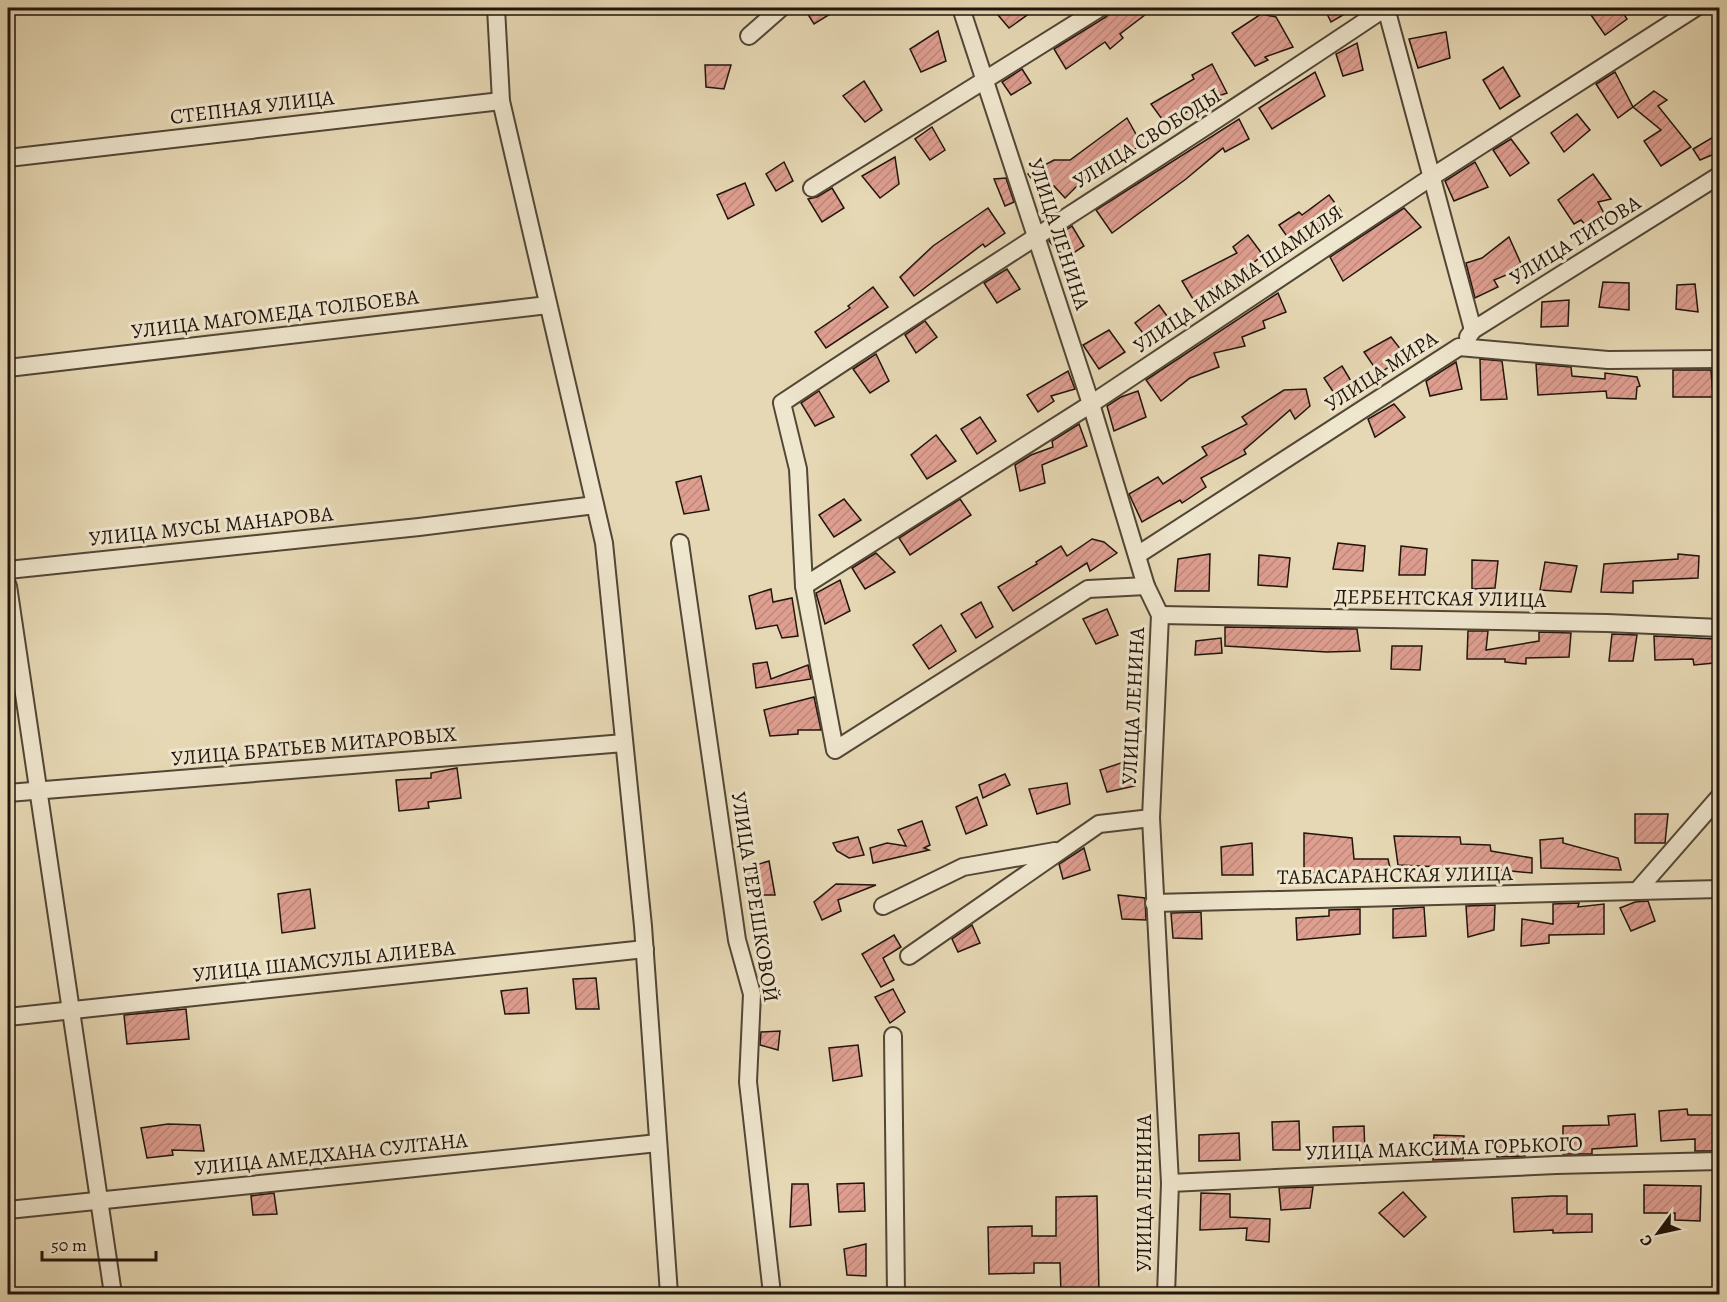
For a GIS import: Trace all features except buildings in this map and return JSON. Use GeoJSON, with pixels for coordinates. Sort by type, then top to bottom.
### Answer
{"type":"FeatureCollection","features":[{"type":"Feature","properties":{"kind":"street"},"geometry":{"type":"LineString","coordinates":[[496,8],[501,101],[604,543],[645,949],[669,1294]]}},
{"type":"Feature","properties":{"kind":"street"},"geometry":{"type":"LineString","coordinates":[[749,36],[781,8]]}},
{"type":"Feature","properties":{"kind":"street","name":"УЛИЦА ЛЕНИНА"},"geometry":{"type":"LineString","coordinates":[[961,8],[1091,404],[1139,554],[1146,586],[1160,615],[1151,818],[1170,1183],[1166,1294]]}},
{"type":"Feature","properties":{"kind":"street"},"geometry":{"type":"LineString","coordinates":[[812,188],[984,78],[1100,8]]}},
{"type":"Feature","properties":{"kind":"street"},"geometry":{"type":"LineString","coordinates":[[1386,8],[1430,178],[1473,330]]}},
{"type":"Feature","properties":{"kind":"street","name":"УЛИЦА СВОБОДЫ"},"geometry":{"type":"LineString","coordinates":[[804,586],[798,469],[782,403],[1035,236],[1217,121],[1386,8]]}},
{"type":"Feature","properties":{"kind":"street","name":"УЛИЦА ИМАМА ШАМИЛЯ"},"geometry":{"type":"LineString","coordinates":[[804,586],[1091,404],[1430,178],[1695,8]]}},
{"type":"Feature","properties":{"kind":"street","name":"СТЕПНАЯ УЛИЦА"},"geometry":{"type":"LineString","coordinates":[[8,158],[501,101]]}},
{"type":"Feature","properties":{"kind":"street","name":"УЛИЦА ТИТОВА"},"geometry":{"type":"LineString","coordinates":[[1460,347],[1473,330],[1719,175]]}},
{"type":"Feature","properties":{"kind":"street","name":"УЛИЦА МАГОМЕДА ТОЛБОЕВА"},"geometry":{"type":"LineString","coordinates":[[8,368],[548,306]]}},
{"type":"Feature","properties":{"kind":"street","name":"УЛИЦА МИРА"},"geometry":{"type":"LineString","coordinates":[[1139,554],[1460,347],[1608,360],[1719,359]]}},
{"type":"Feature","properties":{"kind":"street","name":"УЛИЦА МУСЫ МАНАРОВА"},"geometry":{"type":"LineString","coordinates":[[8,570],[419,527],[595,505]]}},
{"type":"Feature","properties":{"kind":"street","name":"УЛИЦА ТЕРЕШКОВОЙ"},"geometry":{"type":"LineString","coordinates":[[680,543],[737,940],[752,994],[748,1082],[772,1294]]}},
{"type":"Feature","properties":{"kind":"street"},"geometry":{"type":"LineString","coordinates":[[8,586],[113,1294]]}},
{"type":"Feature","properties":{"kind":"street"},"geometry":{"type":"LineString","coordinates":[[804,586],[835,750],[1088,589],[1146,586]]}},
{"type":"Feature","properties":{"kind":"street","name":"ДЕРБЕНТСКАЯ УЛИЦА"},"geometry":{"type":"LineString","coordinates":[[1160,615],[1595,623],[1719,628]]}},
{"type":"Feature","properties":{"kind":"street","name":"УЛИЦА БРАТЬЕВ МИТАРОВЫХ"},"geometry":{"type":"LineString","coordinates":[[8,794],[624,743]]}},
{"type":"Feature","properties":{"kind":"street"},"geometry":{"type":"LineString","coordinates":[[1637,891],[1719,796]]}},
{"type":"Feature","properties":{"kind":"street"},"geometry":{"type":"LineString","coordinates":[[909,956],[1099,824],[1151,818]]}},
{"type":"Feature","properties":{"kind":"street"},"geometry":{"type":"LineString","coordinates":[[884,906],[963,867],[1059,850]]}},
{"type":"Feature","properties":{"kind":"street","name":"ТАБАСАРАНСКАЯ УЛИЦА"},"geometry":{"type":"LineString","coordinates":[[1154,903],[1719,889]]}},
{"type":"Feature","properties":{"kind":"street","name":"УЛИЦА ШАМСУЛЫ АЛИЕВА"},"geometry":{"type":"LineString","coordinates":[[8,1017],[645,949]]}},
{"type":"Feature","properties":{"kind":"street"},"geometry":{"type":"LineString","coordinates":[[893,1036],[896,1294]]}},
{"type":"Feature","properties":{"kind":"street","name":"УЛИЦА АМЕДХАНА СУЛТАНА"},"geometry":{"type":"LineString","coordinates":[[8,1210],[658,1143]]}},
{"type":"Feature","properties":{"kind":"street","name":"УЛИЦА МАКСИМА ГОРЬКОГО"},"geometry":{"type":"LineString","coordinates":[[1170,1183],[1556,1165],[1719,1161]]}}]}
